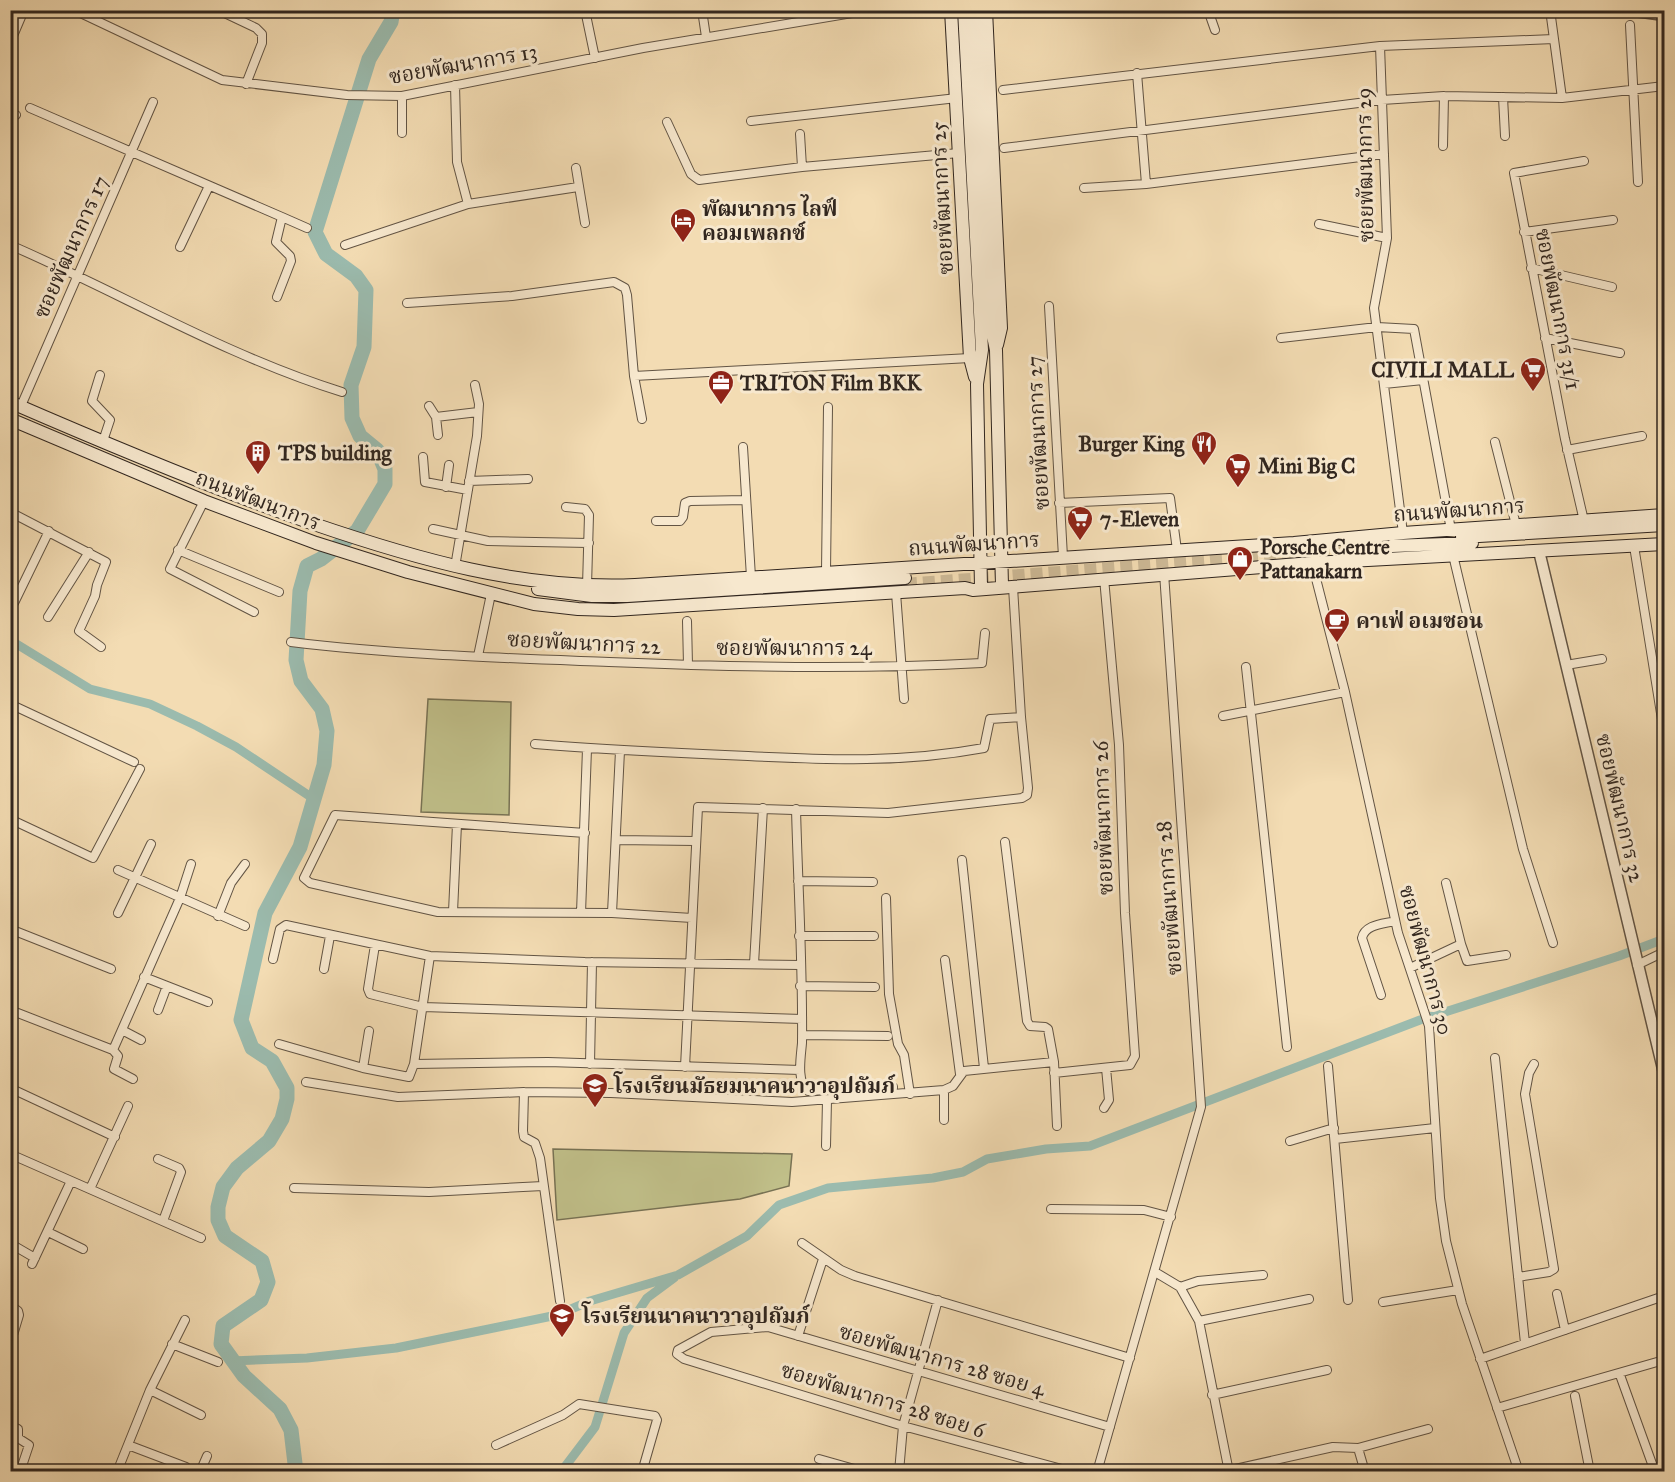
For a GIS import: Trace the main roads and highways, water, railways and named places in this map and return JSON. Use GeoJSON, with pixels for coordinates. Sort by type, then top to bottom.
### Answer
{"type":"FeatureCollection","features":[{"type":"Feature","properties":{"kind":"main road","name":"ซอยพัฒนาการ 25"},"geometry":{"type":"LineString","coordinates":[[951,10],[970,358],[977,384]]}},
{"type":"Feature","properties":{"kind":"main road","name":"ซอยพัฒนาการ 25"},"geometry":{"type":"LineString","coordinates":[[964,10],[981,350],[977,384],[981,586]]}},
{"type":"Feature","properties":{"kind":"main road","name":"ซอยพัฒนาการ 25"},"geometry":{"type":"LineString","coordinates":[[975,10],[992,331],[996,350],[1001,561],[1008,586]]}},
{"type":"Feature","properties":{"kind":"main road","name":"ซอยพัฒนาการ 25"},"geometry":{"type":"LineString","coordinates":[[986,10],[1001,328],[996,350]]}},
{"type":"Feature","properties":{"kind":"main road","name":"ถนนพัฒนาการ"},"geometry":{"type":"LineString","coordinates":[[16,404],[201,483],[354,538],[543,590],[609,596],[903,583]]}},
{"type":"Feature","properties":{"kind":"main road","name":"ถนนพัฒนาการ"},"geometry":{"type":"LineString","coordinates":[[11,421],[204,501],[316,543],[495,595],[561,603],[609,604],[903,583],[981,562],[1177,550],[1665,533]]}},
{"type":"Feature","properties":{"kind":"main road"},"geometry":{"type":"LineString","coordinates":[[978,485],[984,489],[999,485]]}},
{"type":"Feature","properties":{"kind":"main road","name":"ถนนพัฒนาการ"},"geometry":{"type":"LineString","coordinates":[[461,569],[587,586],[826,572],[903,583],[965,588],[1312,563],[1451,530],[1665,515]]}},
{"type":"Feature","properties":{"kind":"main road","name":"ถนนพัฒนาการ"},"geometry":{"type":"LineString","coordinates":[[1394,543],[1665,525]]}},
{"type":"Feature","properties":{"kind":"main road","name":"ถนนพัฒนาการ"},"geometry":{"type":"LineString","coordinates":[[1394,543],[1453,555],[1665,544]]}},
{"type":"Feature","properties":{"kind":"main road"},"geometry":{"type":"LineString","coordinates":[[965,588],[1008,586]]}},
{"type":"Feature","properties":{"kind":"waterway"},"geometry":{"type":"LineString","coordinates":[[296,1472],[291,1430],[280,1409],[244,1376],[221,1344],[223,1326],[261,1300],[268,1282],[262,1261],[225,1236],[218,1220],[218,1207],[223,1187],[237,1168],[269,1141],[282,1119],[287,1099],[287,1088],[272,1061],[252,1048],[241,1020],[265,913],[300,847],[324,765],[327,731],[322,709],[301,681],[296,660],[300,591],[307,566],[321,559],[357,531],[385,484],[385,469],[377,450],[360,436],[352,418],[351,385],[364,347],[366,290],[356,276],[326,254],[315,232],[369,59],[391,22],[393,10]]}},
{"type":"Feature","properties":{"kind":"waterway"},"geometry":{"type":"LineString","coordinates":[[10,640],[90,689],[150,704],[197,726],[236,747],[314,799]]}},
{"type":"Feature","properties":{"kind":"waterway"},"geometry":{"type":"LineString","coordinates":[[231,1361],[307,1358],[396,1348],[557,1315],[590,1301],[678,1275],[747,1236],[779,1205],[828,1188],[933,1178],[963,1172],[987,1159],[1046,1149],[1090,1146],[1420,1020],[1619,956],[1664,939]]}},
{"type":"Feature","properties":{"kind":"waterway"},"geometry":{"type":"LineString","coordinates":[[561,1472],[595,1427],[624,1333],[647,1298],[674,1278]]}},
{"type":"Feature","properties":{"kind":"tunnel"},"geometry":{"type":"LineString","coordinates":[[905,584],[1392,546]]}},
{"type":"Feature","properties":{"kind":"place","name":"พัฒนาการ ไลฟ์ คอมเพลกซ์"},"geometry":{"type":"Point","coordinates":[683,244]}},
{"type":"Feature","properties":{"kind":"place","name":"CIVILI MALL"},"geometry":{"type":"Point","coordinates":[1533,393]}},
{"type":"Feature","properties":{"kind":"place","name":"TRITON Film BKK"},"geometry":{"type":"Point","coordinates":[721,406]}},
{"type":"Feature","properties":{"kind":"place","name":"Burger King"},"geometry":{"type":"Point","coordinates":[1204,467]}},
{"type":"Feature","properties":{"kind":"place","name":"TPS building"},"geometry":{"type":"Point","coordinates":[258,476]}},
{"type":"Feature","properties":{"kind":"place","name":"Mini Big C"},"geometry":{"type":"Point","coordinates":[1238,489]}},
{"type":"Feature","properties":{"kind":"place","name":"7-Eleven"},"geometry":{"type":"Point","coordinates":[1080,542]}},
{"type":"Feature","properties":{"kind":"place","name":"Porsche Centre Pattanakarn"},"geometry":{"type":"Point","coordinates":[1240,582]}},
{"type":"Feature","properties":{"kind":"place","name":"คาเฟ่ อเมซอน"},"geometry":{"type":"Point","coordinates":[1337,644]}},
{"type":"Feature","properties":{"kind":"place","name":"โรงเรียนมัธยมนาคนาวาอุปถัมภ์"},"geometry":{"type":"Point","coordinates":[595,1109]}},
{"type":"Feature","properties":{"kind":"place","name":"โรงเรียนนาคนาวาอุปถัมภ์"},"geometry":{"type":"Point","coordinates":[562,1339]}}]}
